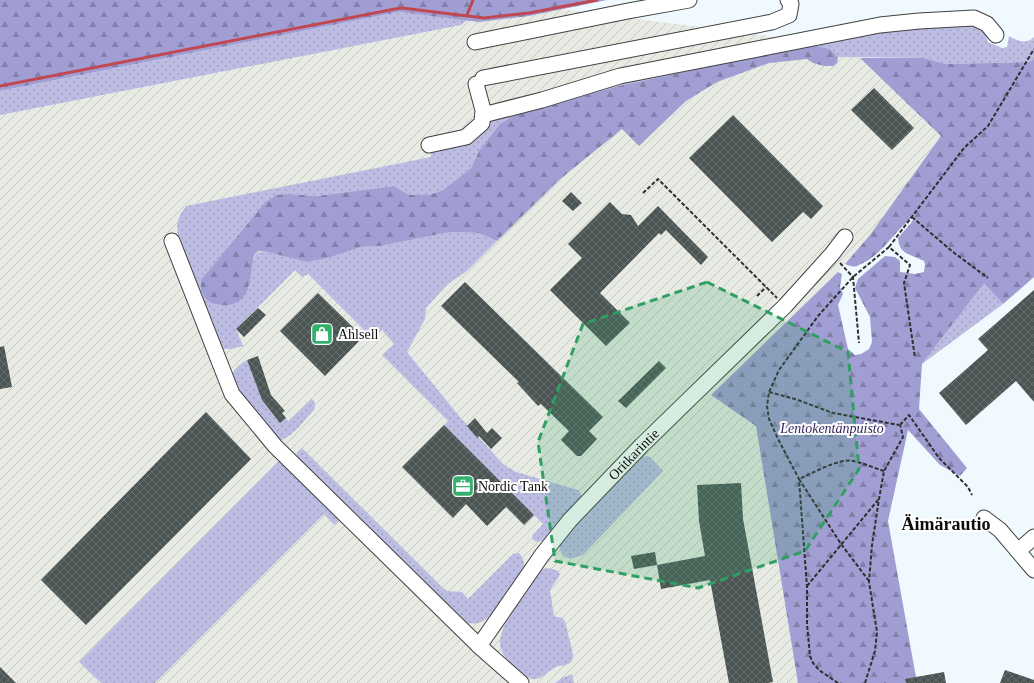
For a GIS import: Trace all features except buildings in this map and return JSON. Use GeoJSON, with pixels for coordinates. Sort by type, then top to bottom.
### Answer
{"type":"FeatureCollection","features":[{"type":"Feature","properties":{"kind":"street"},"geometry":{"type":"LineString","coordinates":[[475,42],[689,0]]}},
{"type":"Feature","properties":{"kind":"street"},"geometry":{"type":"LineString","coordinates":[[429,145],[466,137],[482,123],[483,110],[479,81],[772,22],[789,15],[791,4],[788,0]]}},
{"type":"Feature","properties":{"kind":"street"},"geometry":{"type":"LineString","coordinates":[[483,115],[542,100],[620,76],[880,25],[974,18],[987,24],[996,35]]}},
{"type":"Feature","properties":{"kind":"street","name":"Oritkarintie"},"geometry":{"type":"LineString","coordinates":[[479,646],[542,555],[570,520],[642,445],[785,306],[832,254],[845,237]]}},
{"type":"Feature","properties":{"kind":"street"},"geometry":{"type":"LineString","coordinates":[[172,241],[232,394],[275,446],[479,646],[521,683]]}},
{"type":"Feature","properties":{"kind":"street"},"geometry":{"type":"LineString","coordinates":[[984,518],[1000,530],[1034,570]]}},
{"type":"Feature","properties":{"kind":"street"},"geometry":{"type":"LineString","coordinates":[[1018,552],[1034,537]]}},
{"type":"Feature","properties":{"kind":"path"},"geometry":{"type":"LineString","coordinates":[[869,582],[841,544],[799,479],[769,419],[766,406],[769,392],[778,370],[818,316],[853,277],[889,247],[964,148],[988,126],[1034,49]]}},
{"type":"Feature","properties":{"kind":"path"},"geometry":{"type":"LineString","coordinates":[[643,193],[658,179],[785,306]]}},
{"type":"Feature","properties":{"kind":"path"},"geometry":{"type":"LineString","coordinates":[[912,217],[953,252],[988,278]]}},
{"type":"Feature","properties":{"kind":"path"},"geometry":{"type":"LineString","coordinates":[[889,247],[910,265],[904,283],[915,358]]}},
{"type":"Feature","properties":{"kind":"path"},"geometry":{"type":"LineString","coordinates":[[832,254],[853,277],[859,343]]}},
{"type":"Feature","properties":{"kind":"path"},"geometry":{"type":"LineString","coordinates":[[757,296],[766,287]]}},
{"type":"Feature","properties":{"kind":"path"},"geometry":{"type":"LineString","coordinates":[[769,392],[833,413],[900,425]]}},
{"type":"Feature","properties":{"kind":"path"},"geometry":{"type":"LineString","coordinates":[[900,425],[909,414],[939,458],[968,487],[972,495]]}},
{"type":"Feature","properties":{"kind":"path"},"geometry":{"type":"LineString","coordinates":[[865,683],[875,651],[877,632],[869,582],[872,545],[884,471],[903,437],[900,425]]}},
{"type":"Feature","properties":{"kind":"path"},"geometry":{"type":"LineString","coordinates":[[799,479],[845,461],[852,461],[884,471]]}},
{"type":"Feature","properties":{"kind":"path"},"geometry":{"type":"LineString","coordinates":[[799,479],[807,587],[807,624],[810,656],[813,663],[819,670],[838,683]]}},
{"type":"Feature","properties":{"kind":"path"},"geometry":{"type":"LineString","coordinates":[[807,587],[879,499]]}},
{"type":"Feature","properties":{"kind":"highlighted area"},"geometry":{"type":"Polygon","coordinates":[[[707,282],[848,352],[859,469],[805,551],[698,588],[555,561],[538,442],[583,324],[707,282]]]}},
{"type":"Feature","properties":{"kind":"shaded area"},"geometry":{"type":"Polygon","coordinates":[[[539,6],[852,47],[860,58],[942,136],[870,235],[838,272],[711,395],[756,425],[798,683],[0,683],[0,97],[539,6]]]}},
{"type":"Feature","properties":{"kind":"shaded area"},"geometry":{"type":"Polygon","coordinates":[[[399,12],[467,20],[461,25],[0,115],[0,91],[399,12]]]}},
{"type":"Feature","properties":{"kind":"shaded area"},"geometry":{"type":"Polygon","coordinates":[[[974,22],[985,32],[988,42],[1002,48],[1007,47],[1009,36],[1025,42],[1034,37],[1034,59],[1029,62],[946,64],[924,58],[838,57],[830,49],[721,63],[619,86],[517,114],[479,151],[471,168],[443,190],[429,195],[409,195],[394,186],[317,196],[288,194],[276,195],[202,294],[205,298],[219,306],[231,297],[248,281],[254,258],[259,252],[263,251],[307,262],[328,258],[361,247],[380,246],[450,232],[479,233],[497,241],[467,271],[448,284],[426,308],[425,319],[407,352],[459,416],[504,465],[516,472],[578,490],[580,492],[582,497],[545,540],[538,542],[533,540],[532,536],[543,524],[444,425],[448,421],[382,355],[394,344],[382,330],[373,339],[308,274],[302,277],[295,270],[236,329],[243,346],[232,349],[219,349],[179,240],[177,229],[178,222],[180,215],[186,206],[431,157],[432,151],[488,121],[621,79],[830,37],[974,22]]]}},
{"type":"Feature","properties":{"kind":"shaded area"},"geometry":{"type":"Polygon","coordinates":[[[984,282],[1003,304],[922,364],[984,282]]]}},
{"type":"Feature","properties":{"kind":"shaded area"},"geometry":{"type":"Polygon","coordinates":[[[247,360],[262,400],[280,423],[286,418],[288,421],[312,399],[314,402],[314,410],[288,437],[278,441],[247,402],[231,376],[238,366],[247,360]]]}},
{"type":"Feature","properties":{"kind":"shaded area"},"geometry":{"type":"Polygon","coordinates":[[[302,448],[447,591],[462,592],[468,599],[513,554],[519,553],[523,559],[524,565],[522,572],[492,614],[486,619],[472,624],[463,622],[297,458],[297,452],[302,448]]]}},
{"type":"Feature","properties":{"kind":"shaded area"},"geometry":{"type":"Polygon","coordinates":[[[647,456],[651,458],[663,471],[583,555],[574,558],[564,556],[561,552],[560,544],[566,534],[642,457],[647,456]]]}},
{"type":"Feature","properties":{"kind":"shaded area"},"geometry":{"type":"Polygon","coordinates":[[[280,460],[340,519],[334,525],[324,514],[155,683],[101,683],[79,662],[280,460]]]}},
{"type":"Feature","properties":{"kind":"shaded area"},"geometry":{"type":"Polygon","coordinates":[[[549,568],[558,571],[560,575],[550,590],[554,616],[562,618],[565,621],[573,657],[571,662],[568,664],[553,668],[541,678],[535,679],[529,678],[517,671],[503,653],[500,647],[500,641],[505,624],[537,572],[542,569],[549,568]]]}},
{"type":"Feature","properties":{"kind":"shaded area"},"geometry":{"type":"Polygon","coordinates":[[[572,674],[574,683],[555,683],[562,678],[572,674]]]}},
{"type":"Feature","properties":{"kind":"green space"},"geometry":{"type":"Polygon","coordinates":[[[0,0],[607,0],[529,16],[479,22],[399,12],[0,91],[0,0]]]}},
{"type":"Feature","properties":{"kind":"green space"},"geometry":{"type":"Polygon","coordinates":[[[808,45],[830,49],[838,57],[837,63],[833,66],[824,66],[813,63],[807,59],[769,63],[717,82],[686,101],[639,146],[622,129],[559,180],[497,241],[479,233],[450,232],[380,246],[361,247],[328,258],[307,262],[258,251],[254,255],[249,286],[245,295],[241,299],[230,304],[218,305],[207,300],[202,293],[201,280],[264,204],[276,195],[288,194],[317,196],[394,186],[409,195],[429,195],[443,190],[471,168],[479,151],[500,124],[517,114],[619,86],[808,45]]]}},
{"type":"Feature","properties":{"kind":"green space","name":"Lentokentänpuisto"},"geometry":{"type":"Polygon","coordinates":[[[860,58],[924,58],[946,64],[1029,62],[1034,59],[1034,277],[1003,304],[984,283],[922,364],[919,409],[967,468],[960,476],[940,465],[908,430],[888,521],[917,683],[798,683],[756,426],[711,395],[838,272],[842,274],[840,287],[843,294],[838,305],[848,349],[855,355],[861,354],[869,349],[872,342],[870,317],[855,288],[858,279],[885,256],[895,257],[900,261],[900,272],[915,274],[924,272],[924,261],[903,251],[899,244],[898,238],[911,223],[915,215],[875,256],[857,266],[845,264],[870,235],[941,136],[860,58]]]}},
{"type":"Feature","properties":{"kind":"waterway"},"geometry":{"type":"LineString","coordinates":[[467,15],[473,0]]}},
{"type":"Feature","properties":{"kind":"waterway"},"geometry":{"type":"LineString","coordinates":[[0,86],[395,9],[402,8],[484,18],[529,13],[597,0]]}},
{"type":"Feature","properties":{"kind":"place","name":"Ahlsell"},"geometry":{"type":"Point","coordinates":[322,334]}},
{"type":"Feature","properties":{"kind":"place","name":"Nordic Tank"},"geometry":{"type":"Point","coordinates":[463,486]}},
{"type":"Feature","properties":{"kind":"district","name":"Äimärautio"},"geometry":{"type":"Point","coordinates":[946,524]}}]}
